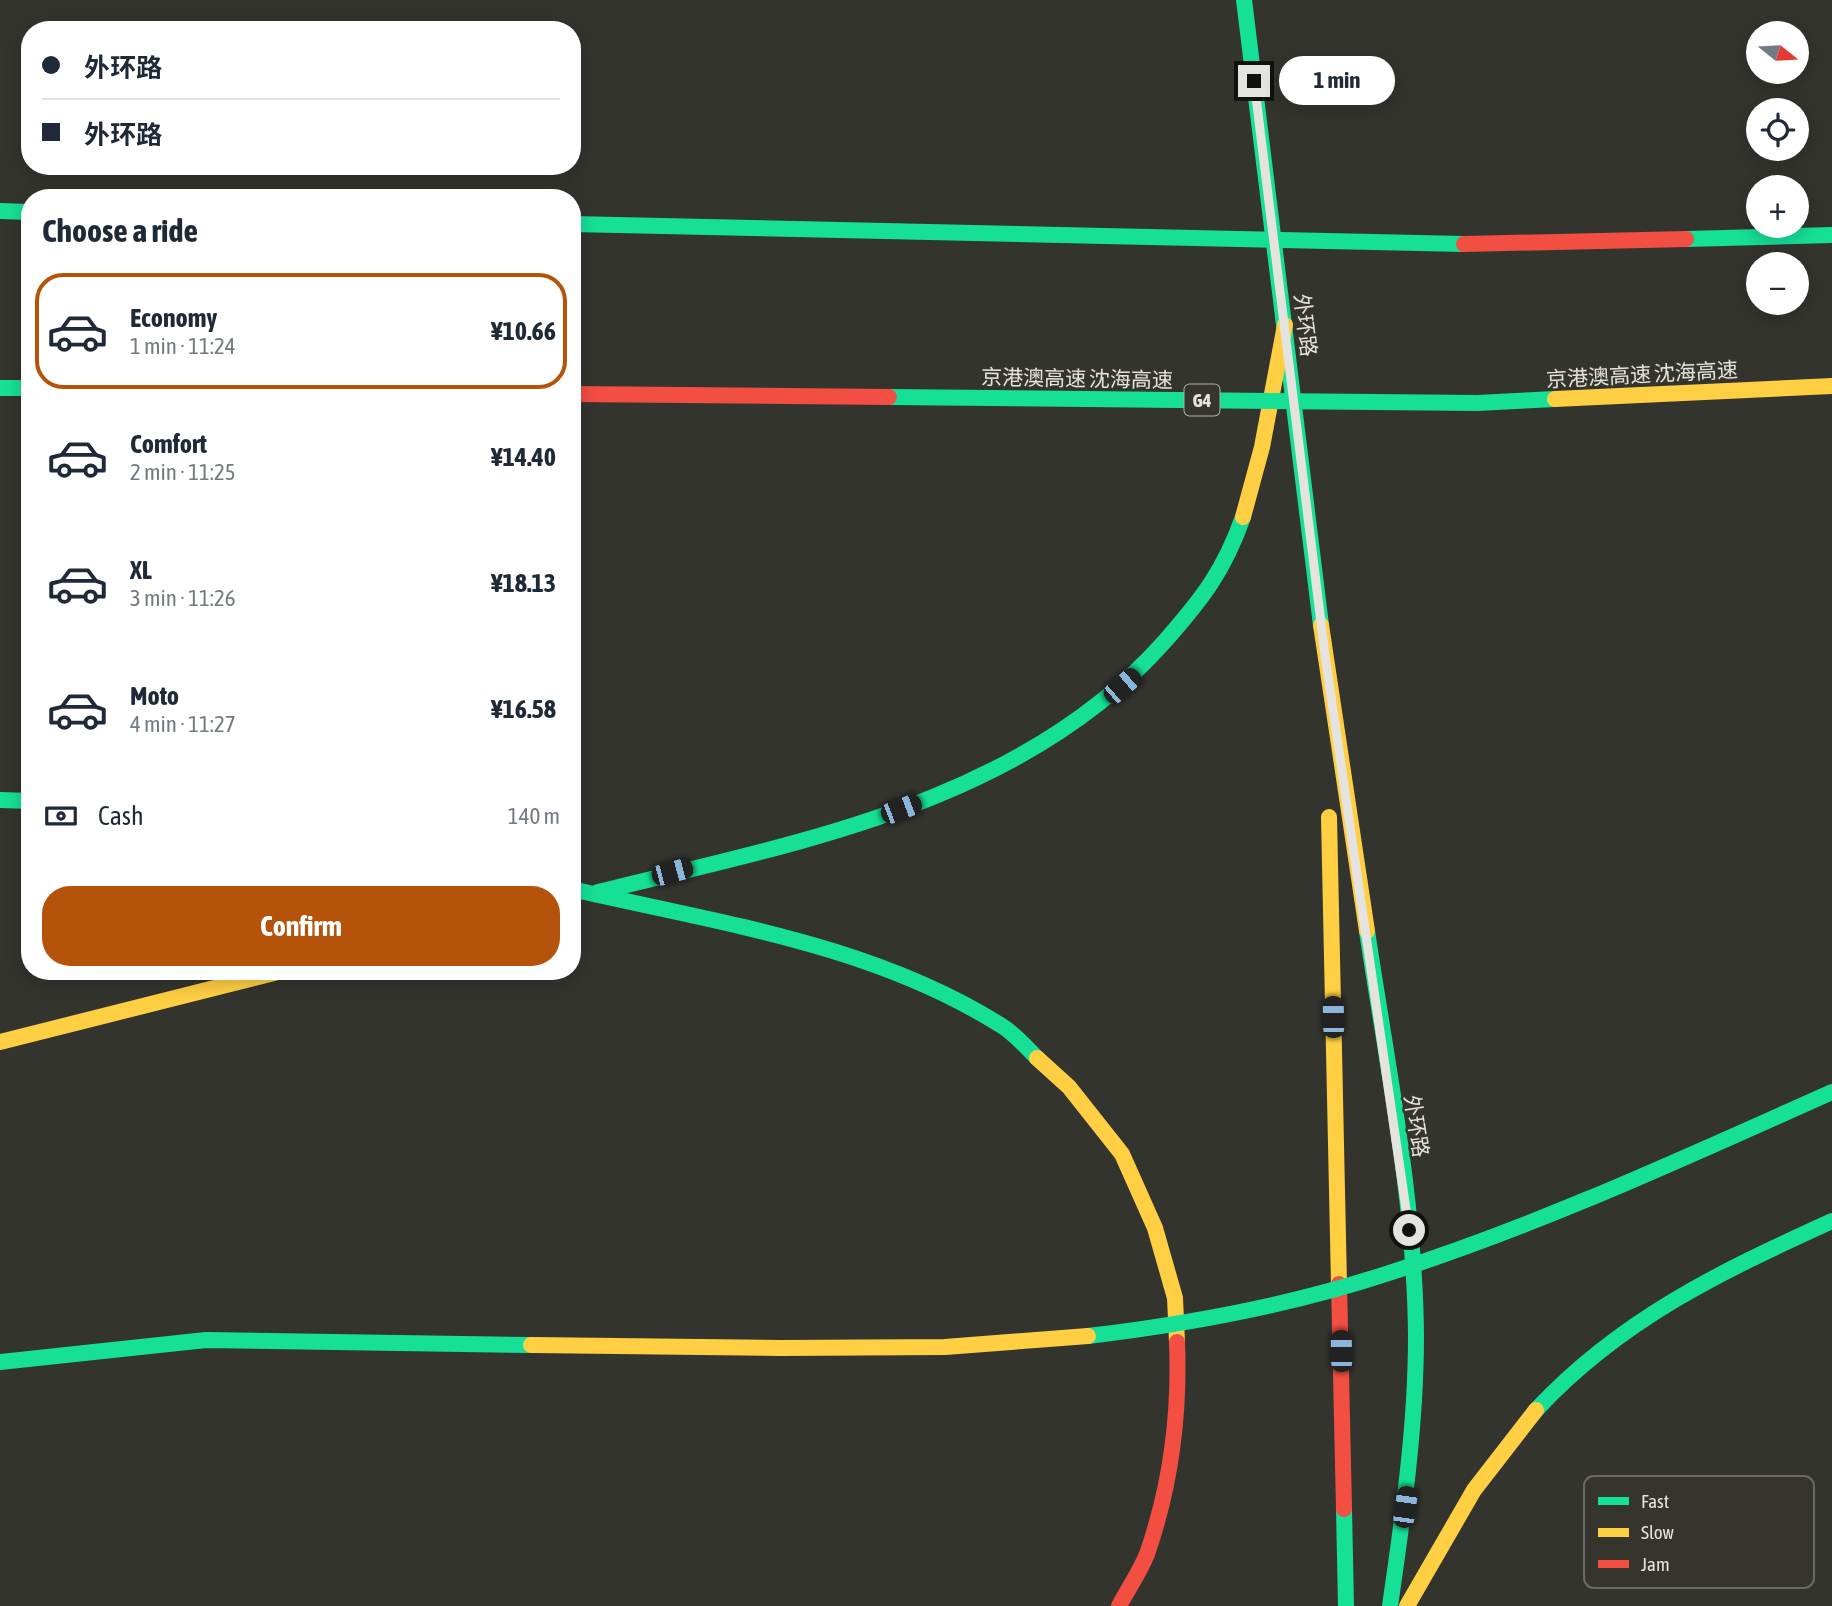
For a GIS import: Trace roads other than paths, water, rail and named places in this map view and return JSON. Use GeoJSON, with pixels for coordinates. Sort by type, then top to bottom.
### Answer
{"type":"FeatureCollection","features":[{"type":"Feature","properties":{"kind":"main road","name":"外环路"},"geometry":{"type":"LineString","coordinates":[[1244,0],[1325,655],[1408,1203],[1416,1336],[1413,1431],[1390,1606]]}},
{"type":"Feature","properties":{"kind":"main road"},"geometry":{"type":"LineString","coordinates":[[0,211],[21,212]]}},
{"type":"Feature","properties":{"kind":"main road"},"geometry":{"type":"LineString","coordinates":[[581,224],[1482,244],[1832,235]]}},
{"type":"Feature","properties":{"kind":"main road"},"geometry":{"type":"LineString","coordinates":[[581,897],[880,817],[988,775],[1083,720],[1161,653],[1223,567],[1261,459],[1285,325]]}},
{"type":"Feature","properties":{"kind":"main road","name":"京港澳高速 沈海高速"},"geometry":{"type":"LineString","coordinates":[[581,394],[1477,403],[1832,386]]}},
{"type":"Feature","properties":{"kind":"main road"},"geometry":{"type":"LineString","coordinates":[[0,388],[21,388]]}},
{"type":"Feature","properties":{"kind":"main road","name":"外环路"},"geometry":{"type":"LineString","coordinates":[[1325,655],[1346,1606]]}},
{"type":"Feature","properties":{"kind":"main road"},"geometry":{"type":"LineString","coordinates":[[0,800],[21,801]]}},
{"type":"Feature","properties":{"kind":"main road"},"geometry":{"type":"LineString","coordinates":[[581,891],[832,949],[918,980],[1004,1027],[1069,1087],[1122,1154],[1155,1228],[1175,1298],[1179,1386],[1172,1465],[1146,1556],[1119,1606]]}},
{"type":"Feature","properties":{"kind":"main road"},"geometry":{"type":"LineString","coordinates":[[0,1042],[246,980]]}},
{"type":"Feature","properties":{"kind":"main road"},"geometry":{"type":"LineString","coordinates":[[0,1362],[206,1340],[781,1349],[967,1346],[1145,1330],[1321,1293],[1470,1245],[1610,1189],[1832,1092]]}},
{"type":"Feature","properties":{"kind":"main road"},"geometry":{"type":"LineString","coordinates":[[1407,1606],[1444,1532],[1492,1460],[1560,1384],[1626,1329],[1724,1271],[1832,1221]]}}]}
